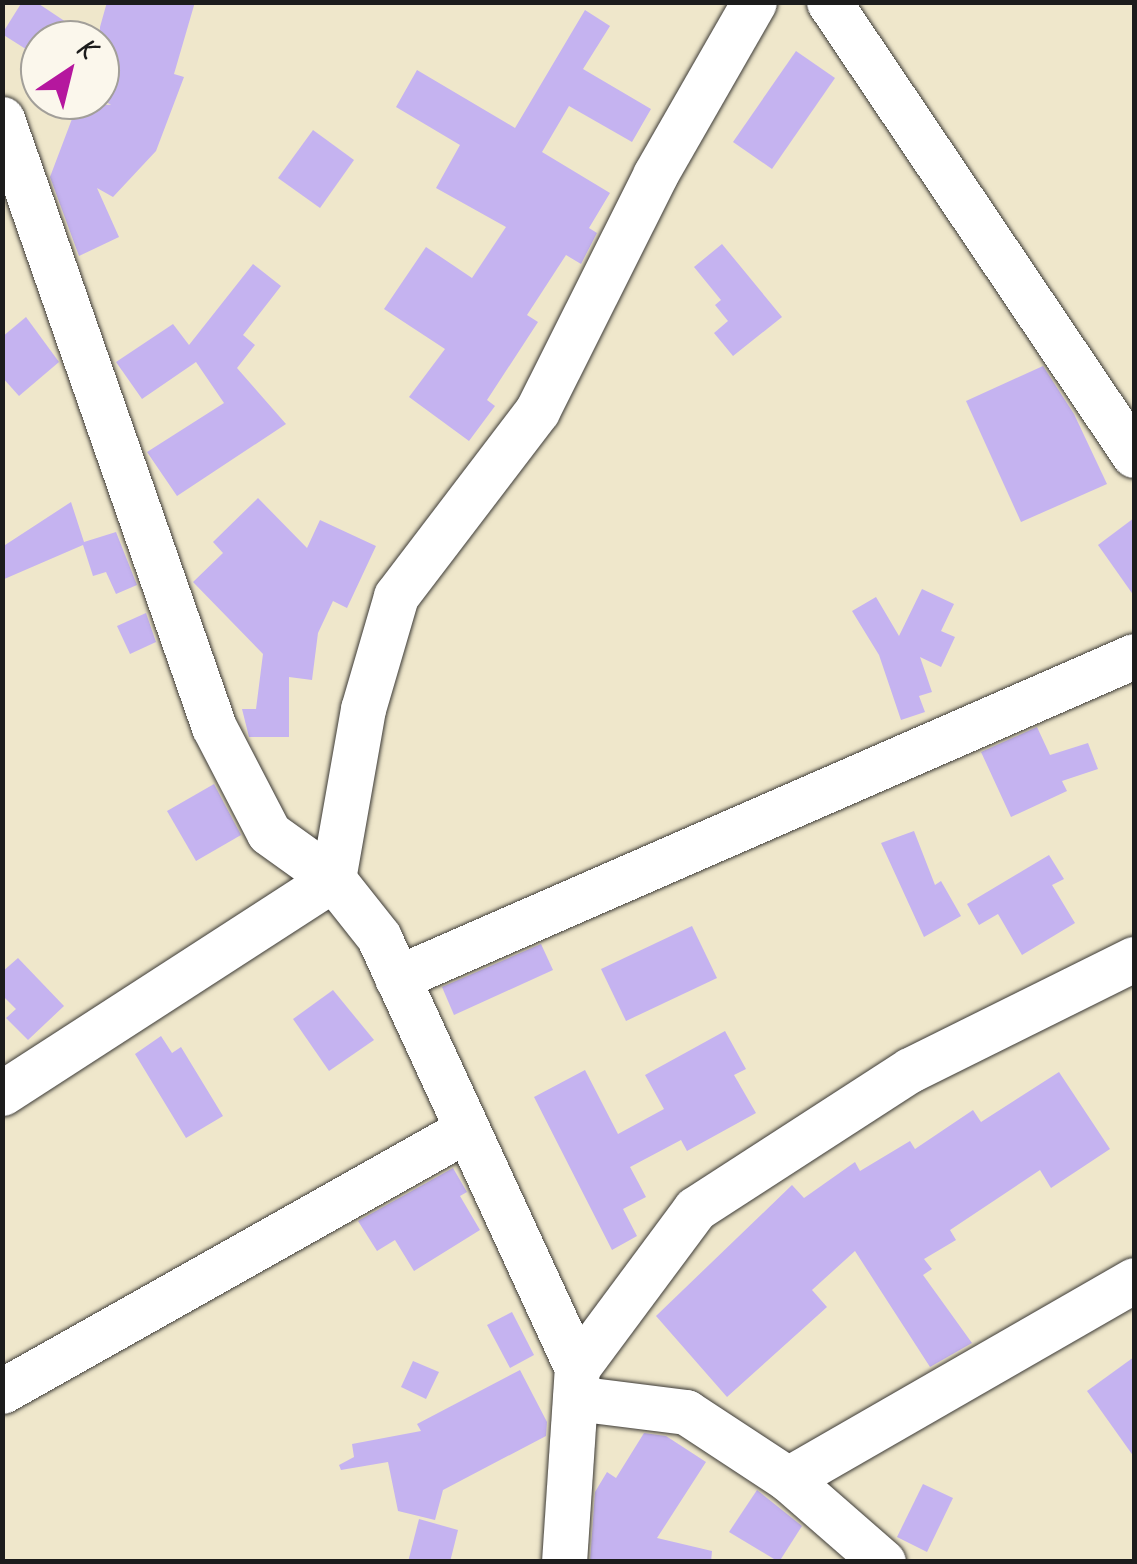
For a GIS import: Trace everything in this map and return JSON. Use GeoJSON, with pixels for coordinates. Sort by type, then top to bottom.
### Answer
{"type":"FeatureCollection","features":[{"type":"Feature","properties":{"kind":"street"},"geometry":{"type":"LineString","coordinates":[[2,1092],[332,879],[363,709],[396,596],[537,411],[655,175],[754,2]]}},
{"type":"Feature","properties":{"kind":"street"},"geometry":{"type":"LineString","coordinates":[[829,2],[1134,454]]}},
{"type":"Feature","properties":{"kind":"street"},"geometry":{"type":"LineString","coordinates":[[2,118],[214,727],[269,833],[332,879],[380,937],[576,1383],[564,1562]]}},
{"type":"Feature","properties":{"kind":"street"},"geometry":{"type":"LineString","coordinates":[[398,978],[1134,656]]}},
{"type":"Feature","properties":{"kind":"street"},"geometry":{"type":"LineString","coordinates":[[576,1383],[695,1209],[910,1070],[1134,959]]}},
{"type":"Feature","properties":{"kind":"street"},"geometry":{"type":"LineString","coordinates":[[2,1390],[466,1130]]}},
{"type":"Feature","properties":{"kind":"street"},"geometry":{"type":"LineString","coordinates":[[788,1480],[1134,1280]]}},
{"type":"Feature","properties":{"kind":"street"},"geometry":{"type":"LineString","coordinates":[[576,1383],[686,1412],[788,1480],[883,1562]]}},
{"type":"Feature","properties":{"kind":"building"},"geometry":{"type":"Polygon","coordinates":[[[22,2],[36,2],[63,20],[20,20],[20,45],[2,34],[22,2]]]}},
{"type":"Feature","properties":{"kind":"building"},"geometry":{"type":"Polygon","coordinates":[[[107,2],[195,2],[174,74],[184,77],[156,151],[113,197],[97,188],[119,237],[79,256],[50,177],[72,120],[120,120],[120,20],[102,20],[107,2]]]}},
{"type":"Feature","properties":{"kind":"building"},"geometry":{"type":"Polygon","coordinates":[[[585,10],[610,26],[583,69],[651,109],[632,142],[569,106],[542,152],[610,193],[589,228],[597,233],[581,264],[566,255],[527,315],[538,322],[487,400],[495,406],[469,441],[409,397],[445,349],[384,309],[426,247],[472,278],[506,227],[436,188],[460,145],[396,107],[417,70],[515,128],[585,10]]]}},
{"type":"Feature","properties":{"kind":"building"},"geometry":{"type":"Polygon","coordinates":[[[796,51],[835,78],[772,169],[733,142],[796,51]]]}},
{"type":"Feature","properties":{"kind":"building"},"geometry":{"type":"Polygon","coordinates":[[[313,130],[354,160],[320,208],[278,178],[313,130]]]}},
{"type":"Feature","properties":{"kind":"building"},"geometry":{"type":"Polygon","coordinates":[[[722,244],[782,317],[733,356],[714,333],[728,321],[715,305],[721,300],[694,267],[722,244]]]}},
{"type":"Feature","properties":{"kind":"building"},"geometry":{"type":"Polygon","coordinates":[[[253,264],[281,286],[243,335],[255,345],[237,368],[286,424],[177,496],[147,452],[224,403],[196,362],[142,399],[116,362],[173,324],[189,345],[253,264]]]}},
{"type":"Feature","properties":{"kind":"building"},"geometry":{"type":"Polygon","coordinates":[[[26,317],[59,362],[19,396],[2,377],[2,337],[26,317]]]}},
{"type":"Feature","properties":{"kind":"building"},"geometry":{"type":"Polygon","coordinates":[[[1043,366],[1074,414],[1107,484],[1021,522],[966,401],[1043,366]]]}},
{"type":"Feature","properties":{"kind":"building"},"geometry":{"type":"Polygon","coordinates":[[[258,498],[307,548],[320,520],[376,546],[347,608],[333,601],[318,633],[312,680],[289,677],[289,737],[249,737],[242,709],[256,709],[263,654],[193,582],[223,553],[213,542],[258,498]]]}},
{"type":"Feature","properties":{"kind":"building"},"geometry":{"type":"Polygon","coordinates":[[[71,502],[84,542],[116,532],[137,585],[116,594],[106,572],[93,576],[83,545],[2,580],[2,547],[71,502]]]}},
{"type":"Feature","properties":{"kind":"building"},"geometry":{"type":"Polygon","coordinates":[[[1134,518],[1134,596],[1098,545],[1134,518]]]}},
{"type":"Feature","properties":{"kind":"building"},"geometry":{"type":"Polygon","coordinates":[[[922,589],[954,604],[941,631],[955,637],[941,667],[920,657],[932,692],[919,696],[925,712],[901,720],[879,655],[852,611],[876,597],[899,636],[922,589]]]}},
{"type":"Feature","properties":{"kind":"building"},"geometry":{"type":"Polygon","coordinates":[[[146,613],[156,642],[130,654],[117,626],[146,613]]]}},
{"type":"Feature","properties":{"kind":"building"},"geometry":{"type":"Polygon","coordinates":[[[1037,727],[1050,755],[1088,743],[1098,769],[1062,781],[1067,791],[1011,817],[981,752],[1037,727]]]}},
{"type":"Feature","properties":{"kind":"building"},"geometry":{"type":"Polygon","coordinates":[[[214,784],[241,835],[196,861],[167,811],[214,784]]]}},
{"type":"Feature","properties":{"kind":"building"},"geometry":{"type":"Polygon","coordinates":[[[914,831],[935,885],[941,881],[961,916],[924,937],[881,843],[914,831]]]}},
{"type":"Feature","properties":{"kind":"building"},"geometry":{"type":"Polygon","coordinates":[[[1049,855],[1064,879],[1052,885],[1075,923],[1022,955],[998,914],[979,925],[967,904],[1049,855]]]}},
{"type":"Feature","properties":{"kind":"building"},"geometry":{"type":"Polygon","coordinates":[[[692,926],[717,978],[626,1021],[601,969],[692,926]]]}},
{"type":"Feature","properties":{"kind":"building"},"geometry":{"type":"Polygon","coordinates":[[[541,944],[553,970],[454,1015],[442,987],[541,944]]]}},
{"type":"Feature","properties":{"kind":"building"},"geometry":{"type":"Polygon","coordinates":[[[18,958],[64,1006],[28,1040],[6,1018],[16,1009],[2,995],[2,972],[18,958]]]}},
{"type":"Feature","properties":{"kind":"building"},"geometry":{"type":"Polygon","coordinates":[[[333,990],[374,1040],[329,1071],[293,1019],[333,990]]]}},
{"type":"Feature","properties":{"kind":"building"},"geometry":{"type":"Polygon","coordinates":[[[725,1031],[746,1069],[734,1075],[756,1113],[687,1151],[681,1140],[630,1167],[646,1197],[623,1209],[637,1236],[612,1250],[534,1097],[585,1070],[618,1134],[664,1109],[645,1075],[725,1031]]]}},
{"type":"Feature","properties":{"kind":"building"},"geometry":{"type":"Polygon","coordinates":[[[161,1036],[172,1053],[181,1047],[223,1116],[186,1138],[135,1054],[161,1036]]]}},
{"type":"Feature","properties":{"kind":"building"},"geometry":{"type":"Polygon","coordinates":[[[1059,1072],[1110,1149],[1051,1188],[1040,1170],[950,1230],[956,1240],[924,1259],[932,1269],[923,1275],[972,1343],[930,1367],[855,1251],[812,1290],[827,1307],[727,1397],[656,1316],[792,1185],[804,1198],[855,1162],[860,1171],[910,1141],[915,1149],[973,1110],[981,1122],[1059,1072]]]}},
{"type":"Feature","properties":{"kind":"building"},"geometry":{"type":"Polygon","coordinates":[[[453,1168],[467,1192],[460,1196],[480,1230],[414,1271],[395,1240],[377,1251],[358,1221],[453,1168]]]}},
{"type":"Feature","properties":{"kind":"building"},"geometry":{"type":"Polygon","coordinates":[[[512,1312],[534,1355],[510,1368],[487,1325],[512,1312]]]}},
{"type":"Feature","properties":{"kind":"building"},"geometry":{"type":"Polygon","coordinates":[[[1134,1357],[1134,1457],[1087,1391],[1134,1357]]]}},
{"type":"Feature","properties":{"kind":"building"},"geometry":{"type":"Polygon","coordinates":[[[413,1361],[439,1372],[426,1399],[401,1387],[413,1361]]]}},
{"type":"Feature","properties":{"kind":"building"},"geometry":{"type":"Polygon","coordinates":[[[520,1370],[547,1422],[546,1436],[443,1490],[435,1520],[398,1511],[388,1462],[341,1470],[339,1465],[354,1457],[352,1444],[421,1431],[417,1424],[520,1370]]]}},
{"type":"Feature","properties":{"kind":"building"},"geometry":{"type":"Polygon","coordinates":[[[644,1433],[666,1436],[706,1462],[657,1538],[712,1551],[711,1562],[590,1562],[595,1492],[607,1472],[616,1478],[644,1433]]]}},
{"type":"Feature","properties":{"kind":"building"},"geometry":{"type":"Polygon","coordinates":[[[923,1484],[953,1498],[927,1552],[897,1537],[923,1484]]]}},
{"type":"Feature","properties":{"kind":"building"},"geometry":{"type":"Polygon","coordinates":[[[757,1490],[802,1526],[779,1562],[729,1532],[757,1490]]]}},
{"type":"Feature","properties":{"kind":"building"},"geometry":{"type":"Polygon","coordinates":[[[419,1519],[458,1530],[450,1562],[408,1562],[419,1519]]]}}]}
